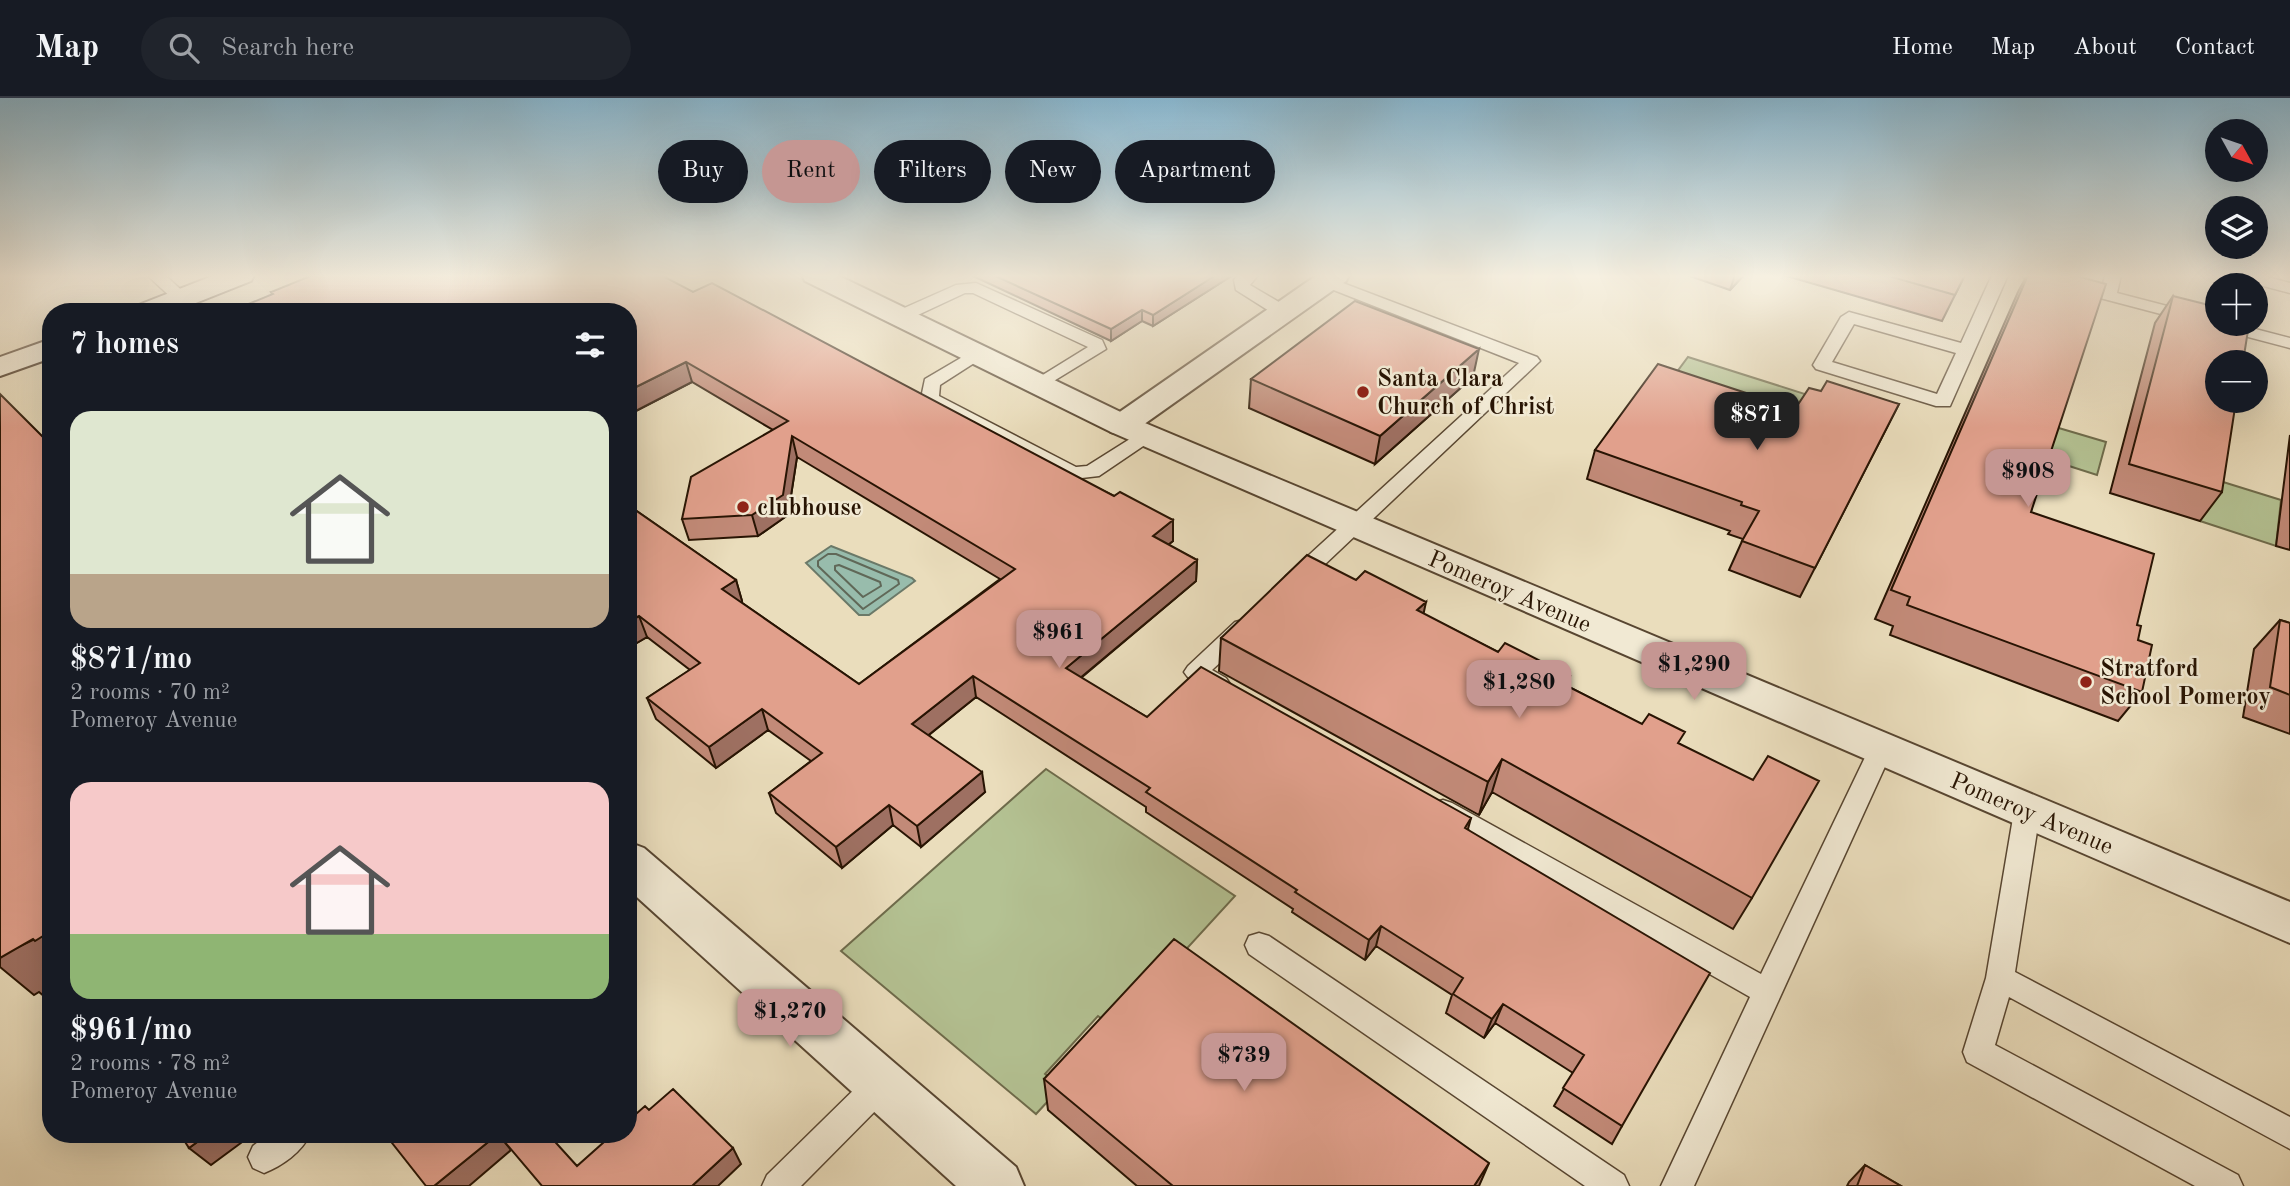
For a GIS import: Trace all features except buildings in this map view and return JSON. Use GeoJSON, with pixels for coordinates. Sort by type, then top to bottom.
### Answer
{"type":"FeatureCollection","features":[{"type":"Feature","properties":{"kind":"street","name":"Pomeroy Avenue"},"geometry":{"type":"LineString","coordinates":[[917,326],[1135,431],[2290,923]]}},
{"type":"Feature","properties":{"kind":"street"},"geometry":{"type":"LineString","coordinates":[[1135,431],[1266,326]]}},
{"type":"Feature","properties":{"kind":"street"},"geometry":{"type":"LineString","coordinates":[[0,367],[42,352]]}},
{"type":"Feature","properties":{"kind":"street"},"geometry":{"type":"LineString","coordinates":[[637,873],[882,1083],[997,1186]]}},
{"type":"Feature","properties":{"kind":"lane"},"geometry":{"type":"LineString","coordinates":[[1039,385],[1097,349],[1096,344],[1057,326]]}},
{"type":"Feature","properties":{"kind":"lane"},"geometry":{"type":"LineString","coordinates":[[1278,596],[1531,360],[1448,326]]}},
{"type":"Feature","properties":{"kind":"lane"},"geometry":{"type":"LineString","coordinates":[[1844,326],[1822,365],[1943,402],[1976,326]]}},
{"type":"Feature","properties":{"kind":"lane"},"geometry":{"type":"LineString","coordinates":[[1880,326],[1965,350]]}},
{"type":"Feature","properties":{"kind":"lane"},"geometry":{"type":"LineString","coordinates":[[2223,326],[2290,343]]}},
{"type":"Feature","properties":{"kind":"lane"},"geometry":{"type":"LineString","coordinates":[[976,354],[931,383],[930,398],[1073,473],[1092,472],[1135,431]]}},
{"type":"Feature","properties":{"kind":"lane"},"geometry":{"type":"LineString","coordinates":[[1245,699],[1196,671],[1257,615]]}},
{"type":"Feature","properties":{"kind":"lane"},"geometry":{"type":"LineString","coordinates":[[1677,1186],[1881,749]]}},
{"type":"Feature","properties":{"kind":"lane"},"geometry":{"type":"LineString","coordinates":[[1427,801],[1767,992]]}},
{"type":"Feature","properties":{"kind":"lane"},"geometry":{"type":"LineString","coordinates":[[2027,811],[2000,978],[1978,1052],[2227,1186]]}},
{"type":"Feature","properties":{"kind":"lane"},"geometry":{"type":"LineString","coordinates":[[1259,945],[1613,1186]]}},
{"type":"Feature","properties":{"kind":"lane"},"geometry":{"type":"LineString","coordinates":[[2000,978],[2290,1134]]}},
{"type":"Feature","properties":{"kind":"lane"},"geometry":{"type":"LineString","coordinates":[[778,1186],[882,1083]]}},
{"type":"Feature","properties":{"kind":"lane"},"geometry":{"type":"LineString","coordinates":[[264,1157],[282,1143]]}},
{"type":"Feature","properties":{"kind":"shaded area"},"geometry":{"type":"Polygon","coordinates":[[[1688,357],[1808,395],[1797,416],[1659,396],[1688,357]]]}},
{"type":"Feature","properties":{"kind":"shaded area"},"geometry":{"type":"Polygon","coordinates":[[[2052,426],[2106,442],[2097,475],[2041,457],[2052,426]]]}},
{"type":"Feature","properties":{"kind":"shaded area"},"geometry":{"type":"Polygon","coordinates":[[[2207,477],[2281,500],[2276,546],[2200,521],[2207,477]]]}},
{"type":"Feature","properties":{"kind":"shaded area"},"geometry":{"type":"Polygon","coordinates":[[[1046,769],[1235,896],[1114,1028],[1098,1016],[1045,1074],[1061,1087],[1036,1114],[841,951],[1046,769]]]}},
{"type":"Feature","properties":{"kind":"water"},"geometry":{"type":"Polygon","coordinates":[[[831,546],[915,581],[869,615],[859,615],[806,563],[831,546]]]}},
{"type":"Feature","properties":{"kind":"place","name":"Santa Clara Church of Christ"},"geometry":{"type":"Point","coordinates":[1363,392]}},
{"type":"Feature","properties":{"kind":"place","name":"clubhouse"},"geometry":{"type":"Point","coordinates":[743,507]}},
{"type":"Feature","properties":{"kind":"place","name":"Stratford School Pomeroy"},"geometry":{"type":"Point","coordinates":[2086,682]}}]}
